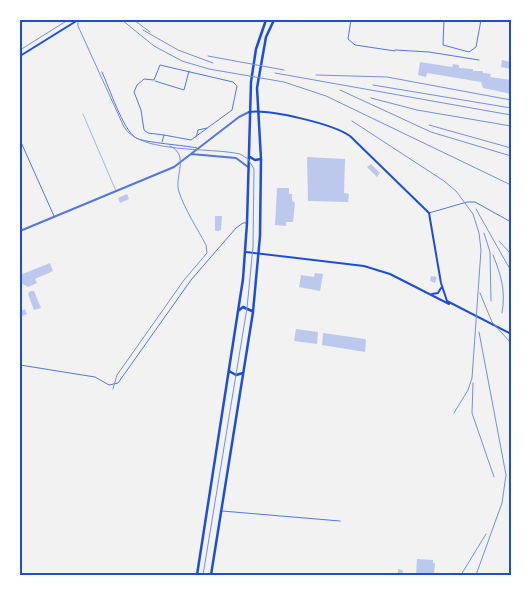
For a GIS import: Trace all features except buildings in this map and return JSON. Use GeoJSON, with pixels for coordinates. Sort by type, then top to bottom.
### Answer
{"type":"FeatureCollection","features":[{"type":"Feature","properties":{"kind":"main road"},"geometry":{"type":"LineString","coordinates":[[20,56],[78,20]]}},
{"type":"Feature","properties":{"kind":"main road"},"geometry":{"type":"LineString","coordinates":[[197,575],[246,252],[250,112],[256,50],[266,20]]}},
{"type":"Feature","properties":{"kind":"main road"},"geometry":{"type":"LineString","coordinates":[[211,575],[253,312],[259,254],[261,160],[256,111],[257,83],[264,44],[268,30],[274,20]]}},
{"type":"Feature","properties":{"kind":"main road"},"geometry":{"type":"LineString","coordinates":[[250,112],[265,111],[329,127],[346,134],[429,213],[441,283],[446,300],[452,305]]}},
{"type":"Feature","properties":{"kind":"main road"},"geometry":{"type":"LineString","coordinates":[[250,157],[255,160],[261,160]]}},
{"type":"Feature","properties":{"kind":"main road"},"geometry":{"type":"LineString","coordinates":[[246,252],[364,266],[390,274],[511,334]]}},
{"type":"Feature","properties":{"kind":"main road"},"geometry":{"type":"LineString","coordinates":[[427,293],[438,293],[441,283]]}},
{"type":"Feature","properties":{"kind":"main road"},"geometry":{"type":"LineString","coordinates":[[238,311],[243,307],[251,309],[253,312]]}},
{"type":"Feature","properties":{"kind":"main road"},"geometry":{"type":"LineString","coordinates":[[229,372],[236,375],[243,373]]}},
{"type":"Feature","properties":{"kind":"street"},"geometry":{"type":"LineString","coordinates":[[350,20],[348,39],[355,45],[395,51],[429,52],[479,60]]}},
{"type":"Feature","properties":{"kind":"street"},"geometry":{"type":"LineString","coordinates":[[444,20],[443,46],[469,52],[476,47],[481,20]]}},
{"type":"Feature","properties":{"kind":"street"},"geometry":{"type":"LineString","coordinates":[[154,80],[160,65],[189,71],[233,82],[237,86],[232,110],[196,137],[187,140],[145,132],[141,110],[134,92],[137,85],[144,79],[154,80],[184,90],[189,71]]}},
{"type":"Feature","properties":{"kind":"street"},"geometry":{"type":"LineString","coordinates":[[102,72],[132,134],[145,141],[198,148]]}},
{"type":"Feature","properties":{"kind":"street"},"geometry":{"type":"LineString","coordinates":[[20,231],[174,167],[239,117],[250,112]]}},
{"type":"Feature","properties":{"kind":"street"},"geometry":{"type":"LineString","coordinates":[[196,137],[198,130],[208,128]]}},
{"type":"Feature","properties":{"kind":"street"},"geometry":{"type":"LineString","coordinates":[[162,142],[164,135]]}},
{"type":"Feature","properties":{"kind":"street"},"geometry":{"type":"LineString","coordinates":[[20,140],[55,216]]}},
{"type":"Feature","properties":{"kind":"street"},"geometry":{"type":"LineString","coordinates":[[191,154],[236,158],[245,164],[249,171]]}},
{"type":"Feature","properties":{"kind":"street"},"geometry":{"type":"LineString","coordinates":[[429,213],[467,202],[475,202],[511,222]]}},
{"type":"Feature","properties":{"kind":"street"},"geometry":{"type":"LineString","coordinates":[[20,365],[94,377],[109,385],[115,385],[191,280],[236,228],[243,223],[248,223]]}},
{"type":"Feature","properties":{"kind":"street"},"geometry":{"type":"LineString","coordinates":[[221,510],[340,520]]}},
{"type":"Feature","properties":{"kind":"lane"},"geometry":{"type":"LineString","coordinates":[[83,114],[116,191]]}},
{"type":"Feature","properties":{"kind":"tram line"},"geometry":{"type":"LineString","coordinates":[[20,50],[68,20]]}},
{"type":"Feature","properties":{"kind":"tram line"},"geometry":{"type":"LineString","coordinates":[[78,20],[78,26],[124,127],[132,136],[160,146],[240,154],[248,159],[254,169],[253,247],[247,308],[203,575]]}},
{"type":"Feature","properties":{"kind":"tram line"},"geometry":{"type":"LineString","coordinates":[[113,389],[117,375],[184,280],[207,253],[206,245],[179,192],[180,160],[176,150],[170,146]]}},
{"type":"Feature","properties":{"kind":"railway"},"geometry":{"type":"LineString","coordinates":[[122,20],[154,46],[182,61],[209,69],[284,82],[326,96],[511,185]]}},
{"type":"Feature","properties":{"kind":"railway"},"geometry":{"type":"LineString","coordinates":[[134,20],[150,32]]}},
{"type":"Feature","properties":{"kind":"railway"},"geometry":{"type":"LineString","coordinates":[[143,30],[178,50],[213,63]]}},
{"type":"Feature","properties":{"kind":"railway"},"geometry":{"type":"LineString","coordinates":[[208,56],[284,70]]}},
{"type":"Feature","properties":{"kind":"railway"},"geometry":{"type":"LineString","coordinates":[[275,73],[511,115]]}},
{"type":"Feature","properties":{"kind":"railway"},"geometry":{"type":"LineString","coordinates":[[316,75],[387,77],[511,100]]}},
{"type":"Feature","properties":{"kind":"railway"},"geometry":{"type":"LineString","coordinates":[[373,85],[511,108]]}},
{"type":"Feature","properties":{"kind":"railway"},"geometry":{"type":"LineString","coordinates":[[340,90],[431,132],[511,156]]}},
{"type":"Feature","properties":{"kind":"railway"},"geometry":{"type":"LineString","coordinates":[[371,98],[417,110],[511,126]]}},
{"type":"Feature","properties":{"kind":"railway"},"geometry":{"type":"LineString","coordinates":[[352,121],[444,181],[456,191],[473,214],[479,233],[481,250],[472,378],[468,390],[454,413]]}},
{"type":"Feature","properties":{"kind":"railway"},"geometry":{"type":"LineString","coordinates":[[429,125],[511,148]]}},
{"type":"Feature","properties":{"kind":"railway"},"geometry":{"type":"LineString","coordinates":[[476,209],[511,271]]}},
{"type":"Feature","properties":{"kind":"railway"},"geometry":{"type":"LineString","coordinates":[[484,233],[490,252],[491,301]]}},
{"type":"Feature","properties":{"kind":"railway"},"geometry":{"type":"LineString","coordinates":[[499,241],[511,254]]}},
{"type":"Feature","properties":{"kind":"railway"},"geometry":{"type":"LineString","coordinates":[[493,255],[502,283],[502,313]]}},
{"type":"Feature","properties":{"kind":"railway"},"geometry":{"type":"LineString","coordinates":[[480,293],[492,322],[511,343]]}},
{"type":"Feature","properties":{"kind":"railway"},"geometry":{"type":"LineString","coordinates":[[476,575],[502,503],[506,475],[479,332]]}},
{"type":"Feature","properties":{"kind":"railway"},"geometry":{"type":"LineString","coordinates":[[473,383],[472,413],[494,477]]}},
{"type":"Feature","properties":{"kind":"railway"},"geometry":{"type":"LineString","coordinates":[[461,575],[486,534]]}}]}
